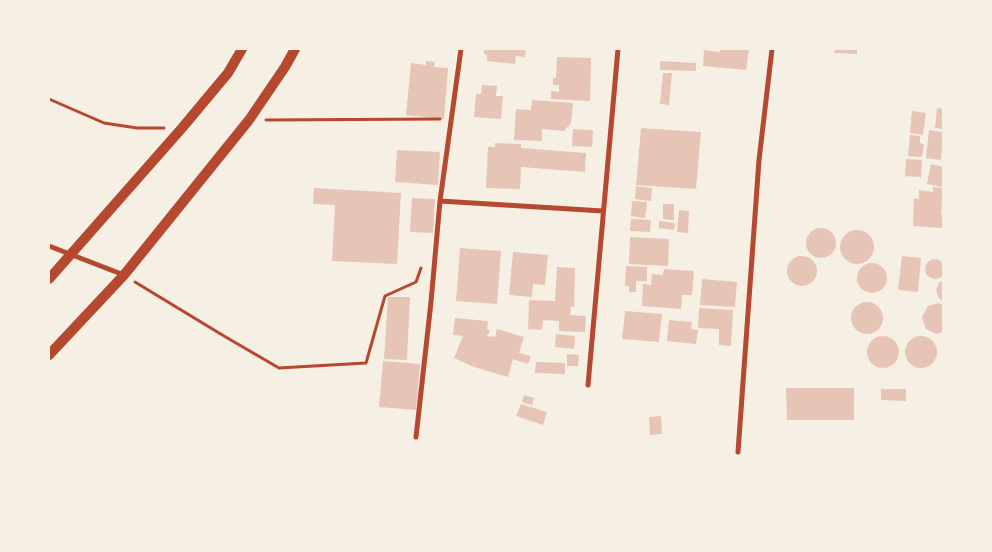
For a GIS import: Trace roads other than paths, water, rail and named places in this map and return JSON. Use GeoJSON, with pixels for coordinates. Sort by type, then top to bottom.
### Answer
{"type":"FeatureCollection","features":[{"type":"Feature","properties":{"kind":"main road"},"geometry":{"type":"LineString","coordinates":[[49,279],[182,128],[228,73],[242,49]]}},
{"type":"Feature","properties":{"kind":"main road"},"geometry":{"type":"LineString","coordinates":[[49,355],[124,275],[249,120],[295,49]]}},
{"type":"Feature","properties":{"kind":"street"},"geometry":{"type":"LineString","coordinates":[[416,438],[432,302],[440,201],[461,49]]}},
{"type":"Feature","properties":{"kind":"street"},"geometry":{"type":"LineString","coordinates":[[588,384],[618,49]]}},
{"type":"Feature","properties":{"kind":"street"},"geometry":{"type":"LineString","coordinates":[[738,452],[759,160],[772,49]]}},
{"type":"Feature","properties":{"kind":"street"},"geometry":{"type":"LineString","coordinates":[[440,201],[603,211]]}},
{"type":"Feature","properties":{"kind":"street"},"geometry":{"type":"LineString","coordinates":[[49,246],[124,275]]}}]}
